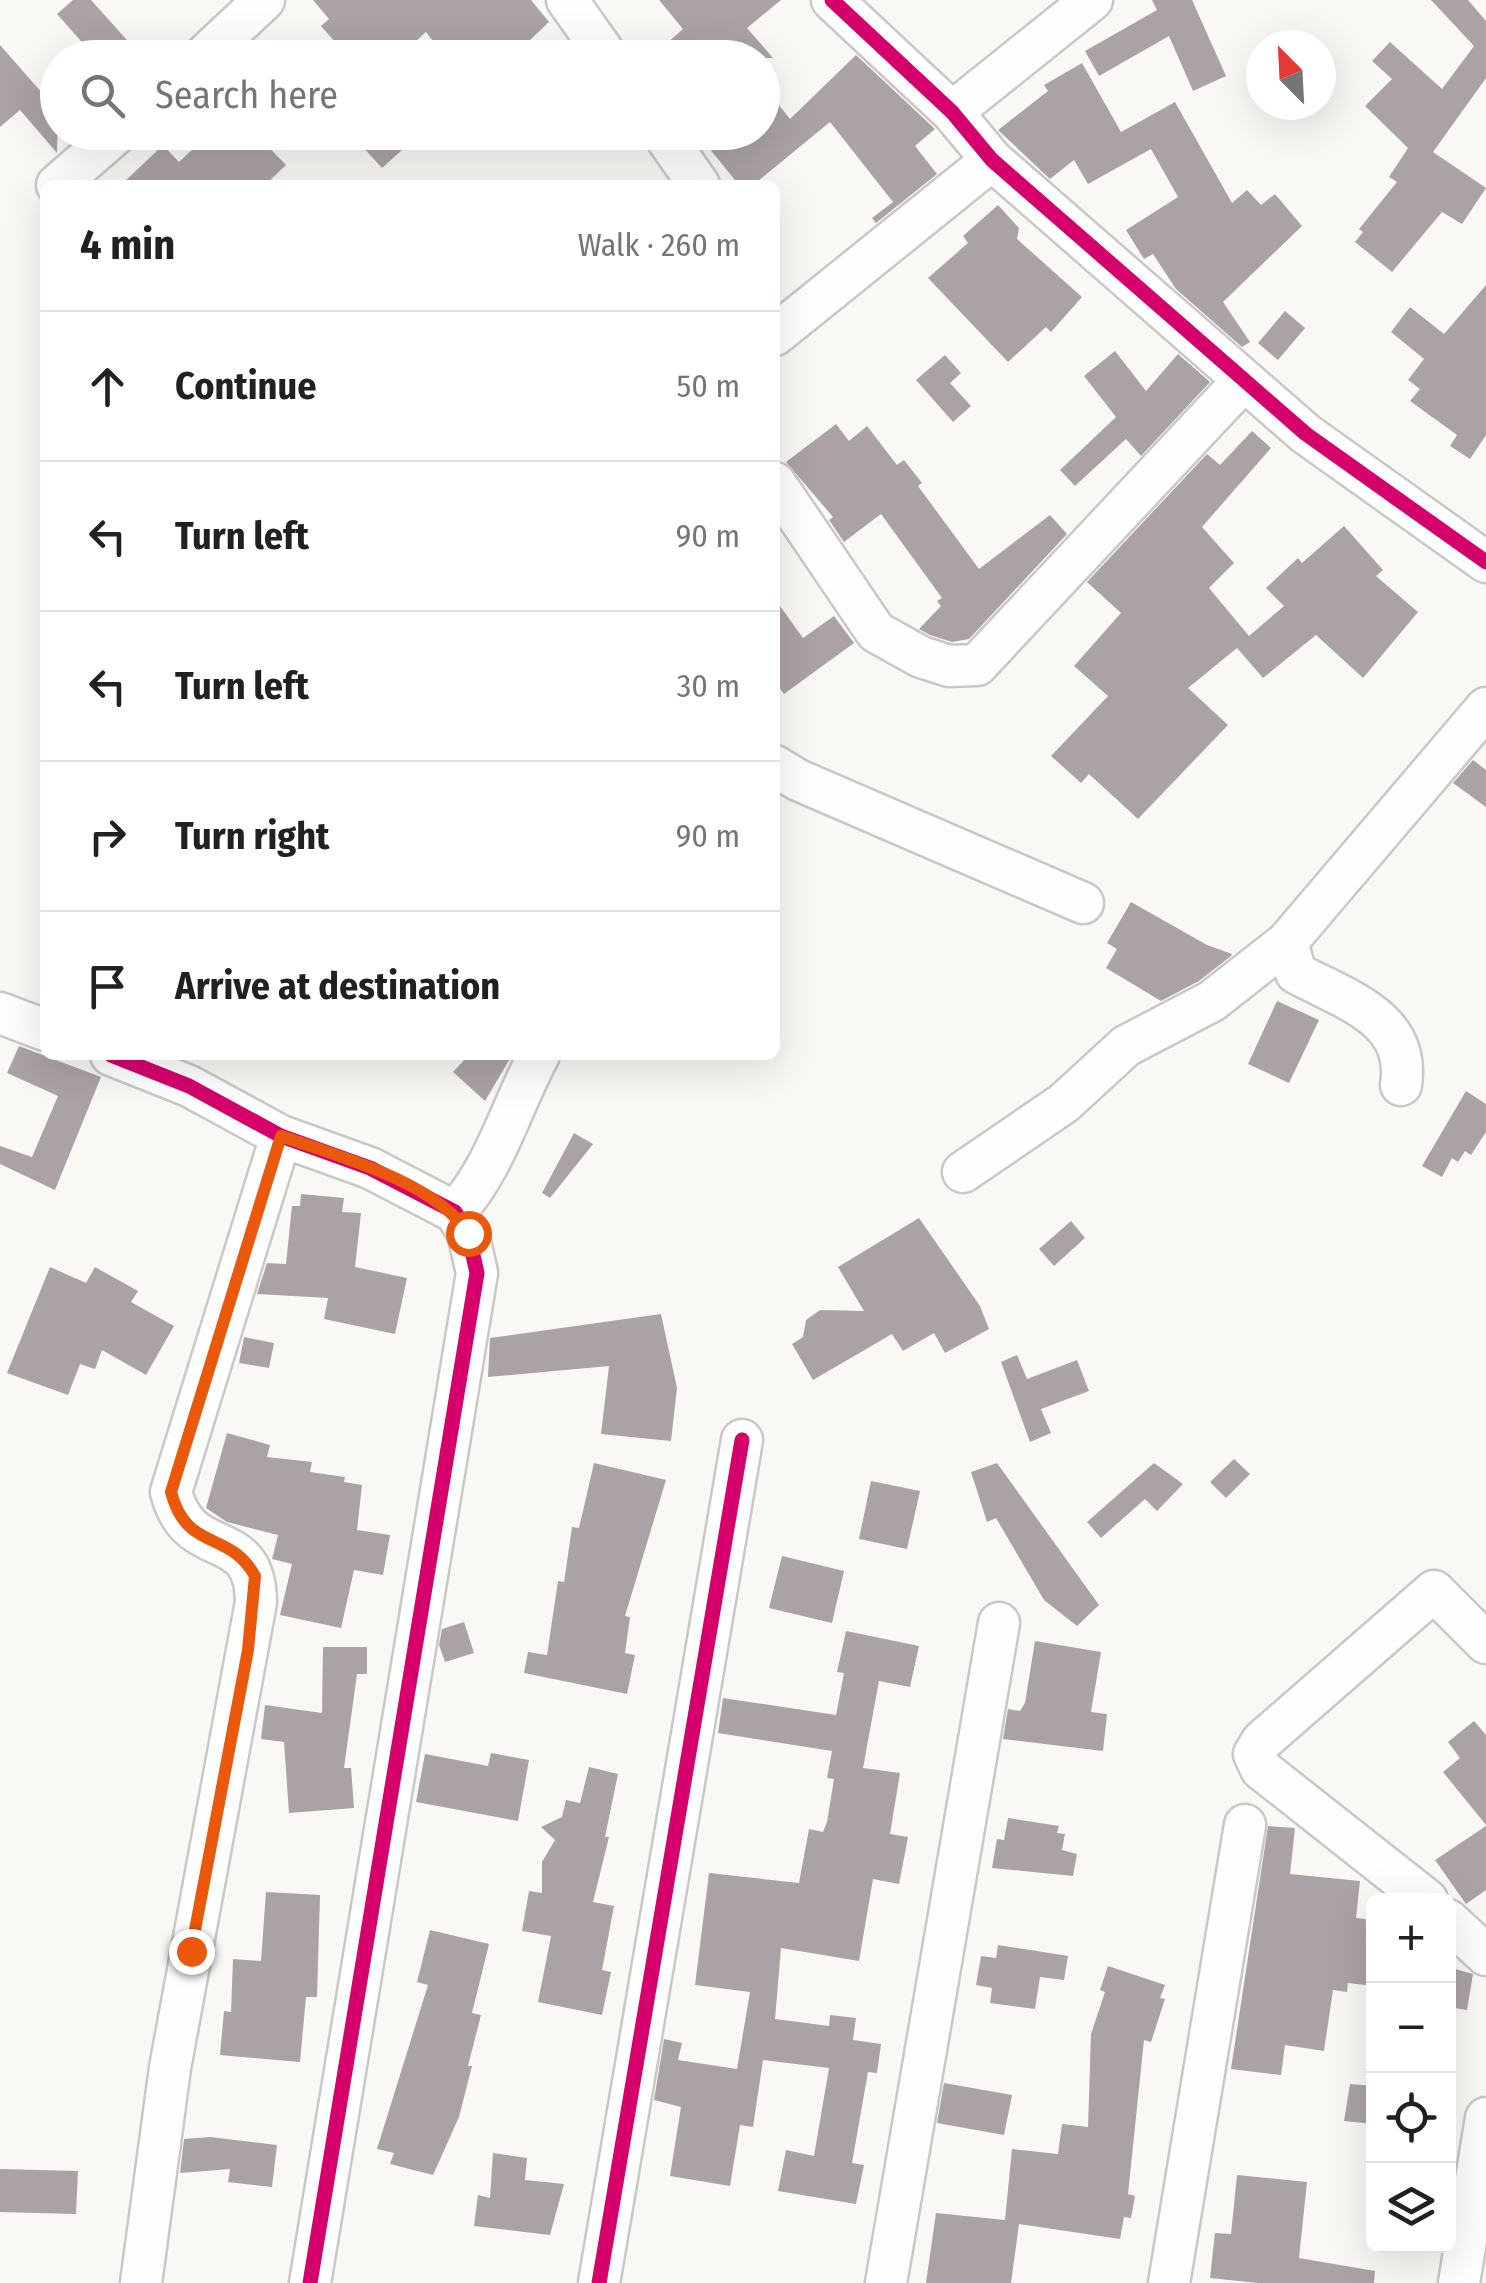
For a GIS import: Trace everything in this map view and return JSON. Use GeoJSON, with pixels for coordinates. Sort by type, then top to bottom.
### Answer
{"type":"FeatureCollection","features":[{"type":"Feature","properties":{"kind":"street"},"geometry":{"type":"LineString","coordinates":[[221,40],[264,0]]}},
{"type":"Feature","properties":{"kind":"street"},"geometry":{"type":"LineString","coordinates":[[567,0],[595,40]]}},
{"type":"Feature","properties":{"kind":"street"},"geometry":{"type":"LineString","coordinates":[[832,0],[952,112],[992,160],[1306,434],[1486,562]]}},
{"type":"Feature","properties":{"kind":"street"},"geometry":{"type":"LineString","coordinates":[[952,112],[1092,0]]}},
{"type":"Feature","properties":{"kind":"street"},"geometry":{"type":"LineString","coordinates":[[63,180],[97,150]]}},
{"type":"Feature","properties":{"kind":"street"},"geometry":{"type":"LineString","coordinates":[[675,150],[696,180]]}},
{"type":"Feature","properties":{"kind":"street"},"geometry":{"type":"LineString","coordinates":[[782,315],[992,160]]}},
{"type":"Feature","properties":{"kind":"street"},"geometry":{"type":"LineString","coordinates":[[780,490],[876,632],[920,658],[949,666],[977,665],[1244,380]]}},
{"type":"Feature","properties":{"kind":"street"},"geometry":{"type":"LineString","coordinates":[[964,1172],[1064,1103],[1126,1046],[1212,1000],[1287,942],[1486,708]]}},
{"type":"Feature","properties":{"kind":"street"},"geometry":{"type":"LineString","coordinates":[[783,783],[1083,902]]}},
{"type":"Feature","properties":{"kind":"street"},"geometry":{"type":"LineString","coordinates":[[1287,942],[1296,972],[1372,1014],[1398,1038],[1406,1058],[1402,1085]]}},
{"type":"Feature","properties":{"kind":"street"},"geometry":{"type":"LineString","coordinates":[[0,1013],[40,1028]]}},
{"type":"Feature","properties":{"kind":"street"},"geometry":{"type":"LineString","coordinates":[[124,1060],[189,1086],[281,1136],[370,1168],[454,1212],[468,1233],[476,1273],[310,2283]]}},
{"type":"Feature","properties":{"kind":"street"},"geometry":{"type":"LineString","coordinates":[[454,1212],[479,1186],[512,1106],[536,1060]]}},
{"type":"Feature","properties":{"kind":"street"},"geometry":{"type":"LineString","coordinates":[[141,2283],[170,2068],[256,1602],[255,1576],[249,1565],[232,1549],[193,1534],[177,1516],[171,1492],[281,1136]]}},
{"type":"Feature","properties":{"kind":"street"},"geometry":{"type":"LineString","coordinates":[[599,2283],[742,1440]]}},
{"type":"Feature","properties":{"kind":"street"},"geometry":{"type":"LineString","coordinates":[[1418,1893],[1261,1769],[1254,1754],[1262,1741],[1434,1591],[1486,1643]]}},
{"type":"Feature","properties":{"kind":"street"},"geometry":{"type":"LineString","coordinates":[[886,2283],[999,1624]]}},
{"type":"Feature","properties":{"kind":"street"},"geometry":{"type":"LineString","coordinates":[[1169,2283],[1245,1824]]}},
{"type":"Feature","properties":{"kind":"street"},"geometry":{"type":"LineString","coordinates":[[1456,1927],[1486,1955]]}},
{"type":"Feature","properties":{"kind":"street"},"geometry":{"type":"LineString","coordinates":[[1459,2283],[1486,2118]]}},
{"type":"Feature","properties":{"kind":"building"},"geometry":{"type":"Polygon","coordinates":[[[73,0],[91,0],[127,40],[80,40],[57,14],[73,0]]]}},
{"type":"Feature","properties":{"kind":"building"},"geometry":{"type":"Polygon","coordinates":[[[313,0],[531,0],[549,22],[530,40],[432,40],[426,32],[417,40],[333,40],[321,26],[329,19],[313,0]]]}},
{"type":"Feature","properties":{"kind":"building"},"geometry":{"type":"Polygon","coordinates":[[[659,0],[781,0],[747,28],[757,40],[670,40],[683,29],[659,0]]]}},
{"type":"Feature","properties":{"kind":"building"},"geometry":{"type":"Polygon","coordinates":[[[1152,0],[1192,0],[1226,76],[1193,91],[1169,36],[1099,76],[1085,51],[1157,10],[1152,0]]]}},
{"type":"Feature","properties":{"kind":"building"},"geometry":{"type":"Polygon","coordinates":[[[1431,0],[1468,0],[1486,21],[1486,78],[1433,152],[1486,188],[1462,224],[1442,212],[1392,272],[1355,242],[1363,232],[1359,229],[1397,182],[1389,177],[1408,148],[1365,106],[1392,79],[1372,61],[1390,42],[1442,89],[1474,46],[1431,0]]]}},
{"type":"Feature","properties":{"kind":"building"},"geometry":{"type":"Polygon","coordinates":[[[0,45],[40,91],[40,133],[20,110],[0,127],[0,45]]]}},
{"type":"Feature","properties":{"kind":"building"},"geometry":{"type":"Polygon","coordinates":[[[856,55],[935,129],[915,146],[937,174],[876,223],[872,218],[893,202],[830,122],[759,180],[735,180],[711,150],[780,150],[780,106],[790,119],[856,55]]]}},
{"type":"Feature","properties":{"kind":"building"},"geometry":{"type":"Polygon","coordinates":[[[1082,63],[1121,132],[1175,102],[1232,203],[1247,190],[1261,205],[1275,194],[1302,226],[1223,302],[1250,342],[1242,347],[1176,289],[1153,254],[1144,259],[1126,230],[1178,197],[1151,149],[1088,184],[1074,160],[1050,179],[998,130],[1048,91],[1044,85],[1082,63]]]}},
{"type":"Feature","properties":{"kind":"building"},"geometry":{"type":"Polygon","coordinates":[[[158,150],[168,150],[179,162],[192,150],[271,150],[286,165],[270,180],[126,180],[158,150]]]}},
{"type":"Feature","properties":{"kind":"building"},"geometry":{"type":"Polygon","coordinates":[[[366,150],[402,150],[382,168],[366,150]]]}},
{"type":"Feature","properties":{"kind":"building"},"geometry":{"type":"Polygon","coordinates":[[[998,205],[1019,228],[1017,239],[1082,297],[1051,332],[1046,327],[1008,362],[928,278],[968,243],[963,236],[998,205]]]}},
{"type":"Feature","properties":{"kind":"building"},"geometry":{"type":"Polygon","coordinates":[[[1486,285],[1486,435],[1470,459],[1450,446],[1457,435],[1410,401],[1420,389],[1408,380],[1424,359],[1391,332],[1410,307],[1444,334],[1486,285]]]}},
{"type":"Feature","properties":{"kind":"building"},"geometry":{"type":"Polygon","coordinates":[[[1285,311],[1305,328],[1278,360],[1258,343],[1285,311]]]}},
{"type":"Feature","properties":{"kind":"building"},"geometry":{"type":"Polygon","coordinates":[[[1115,351],[1146,391],[1178,354],[1210,382],[1141,456],[1126,439],[1075,486],[1060,470],[1116,417],[1084,376],[1115,351]]]}},
{"type":"Feature","properties":{"kind":"building"},"geometry":{"type":"Polygon","coordinates":[[[945,355],[961,373],[950,383],[971,406],[953,422],[916,380],[945,355]]]}},
{"type":"Feature","properties":{"kind":"building"},"geometry":{"type":"Polygon","coordinates":[[[836,424],[849,441],[867,426],[897,465],[904,460],[922,483],[918,486],[979,569],[1050,515],[1067,534],[969,639],[952,642],[930,635],[919,629],[941,606],[937,601],[942,598],[881,514],[844,542],[829,520],[833,517],[786,462],[836,424]]]}},
{"type":"Feature","properties":{"kind":"building"},"geometry":{"type":"Polygon","coordinates":[[[1252,431],[1271,448],[1202,527],[1234,563],[1209,588],[1249,636],[1284,606],[1266,588],[1298,558],[1302,563],[1344,526],[1383,570],[1376,576],[1418,612],[1363,678],[1316,635],[1263,678],[1237,648],[1188,688],[1228,725],[1138,819],[1089,774],[1081,783],[1051,756],[1108,696],[1074,666],[1121,613],[1087,582],[1207,454],[1220,465],[1252,431]]]}},
{"type":"Feature","properties":{"kind":"building"},"geometry":{"type":"Polygon","coordinates":[[[780,606],[803,638],[834,616],[854,643],[784,694],[780,689],[780,606]]]}},
{"type":"Feature","properties":{"kind":"building"},"geometry":{"type":"Polygon","coordinates":[[[1473,760],[1486,770],[1486,807],[1453,783],[1473,760]]]}},
{"type":"Feature","properties":{"kind":"building"},"geometry":{"type":"Polygon","coordinates":[[[1131,902],[1231,956],[1199,981],[1161,1001],[1106,968],[1117,949],[1107,943],[1131,902]]]}},
{"type":"Feature","properties":{"kind":"building"},"geometry":{"type":"Polygon","coordinates":[[[1277,1001],[1319,1020],[1289,1083],[1248,1064],[1277,1001]]]}},
{"type":"Feature","properties":{"kind":"building"},"geometry":{"type":"Polygon","coordinates":[[[19,1046],[40,1054],[40,1060],[56,1060],[101,1077],[55,1190],[0,1164],[0,1146],[32,1157],[58,1096],[7,1073],[19,1046]]]}},
{"type":"Feature","properties":{"kind":"building"},"geometry":{"type":"Polygon","coordinates":[[[464,1060],[509,1060],[485,1101],[453,1072],[464,1060]]]}},
{"type":"Feature","properties":{"kind":"building"},"geometry":{"type":"Polygon","coordinates":[[[1466,1091],[1486,1104],[1486,1132],[1471,1155],[1465,1151],[1458,1162],[1452,1158],[1442,1177],[1422,1166],[1466,1091]]]}},
{"type":"Feature","properties":{"kind":"building"},"geometry":{"type":"Polygon","coordinates":[[[574,1133],[593,1144],[550,1198],[542,1193],[574,1133]]]}},
{"type":"Feature","properties":{"kind":"building"},"geometry":{"type":"Polygon","coordinates":[[[301,1194],[344,1198],[342,1212],[361,1213],[355,1267],[407,1278],[395,1334],[324,1319],[328,1298],[257,1294],[267,1263],[286,1264],[292,1206],[300,1206],[301,1194]]]}},
{"type":"Feature","properties":{"kind":"building"},"geometry":{"type":"Polygon","coordinates":[[[919,1218],[980,1306],[989,1329],[945,1353],[934,1333],[903,1351],[892,1334],[813,1380],[792,1344],[803,1337],[806,1320],[820,1310],[864,1311],[838,1267],[919,1218]]]}},
{"type":"Feature","properties":{"kind":"building"},"geometry":{"type":"Polygon","coordinates":[[[1071,1221],[1085,1238],[1054,1266],[1039,1249],[1071,1221]]]}},
{"type":"Feature","properties":{"kind":"building"},"geometry":{"type":"Polygon","coordinates":[[[50,1267],[86,1283],[95,1267],[138,1291],[131,1302],[174,1326],[146,1375],[102,1350],[95,1369],[80,1364],[68,1395],[7,1373],[50,1267]]]}},
{"type":"Feature","properties":{"kind":"building"},"geometry":{"type":"Polygon","coordinates":[[[661,1314],[677,1388],[671,1441],[601,1434],[609,1366],[488,1377],[490,1338],[661,1314]]]}},
{"type":"Feature","properties":{"kind":"building"},"geometry":{"type":"Polygon","coordinates":[[[244,1337],[274,1343],[269,1368],[239,1363],[244,1337]]]}},
{"type":"Feature","properties":{"kind":"building"},"geometry":{"type":"Polygon","coordinates":[[[1017,1355],[1027,1379],[1077,1360],[1089,1391],[1041,1409],[1051,1433],[1030,1442],[1001,1362],[1017,1355]]]}},
{"type":"Feature","properties":{"kind":"building"},"geometry":{"type":"Polygon","coordinates":[[[227,1433],[270,1445],[267,1457],[312,1462],[310,1472],[345,1477],[344,1482],[362,1485],[357,1530],[390,1535],[383,1575],[354,1570],[341,1628],[280,1615],[292,1564],[272,1559],[278,1535],[227,1522],[206,1508],[227,1433]]]}},
{"type":"Feature","properties":{"kind":"building"},"geometry":{"type":"Polygon","coordinates":[[[1234,1459],[1250,1474],[1226,1498],[1210,1482],[1234,1459]]]}},
{"type":"Feature","properties":{"kind":"building"},"geometry":{"type":"Polygon","coordinates":[[[594,1463],[666,1480],[625,1616],[630,1617],[625,1653],[635,1655],[627,1694],[524,1673],[528,1652],[547,1655],[558,1581],[564,1582],[572,1527],[579,1528],[594,1463]]]}},
{"type":"Feature","properties":{"kind":"building"},"geometry":{"type":"Polygon","coordinates":[[[997,1463],[1099,1605],[1077,1626],[1044,1600],[996,1518],[987,1522],[971,1472],[997,1463]]]}},
{"type":"Feature","properties":{"kind":"building"},"geometry":{"type":"Polygon","coordinates":[[[1154,1463],[1183,1484],[1157,1511],[1145,1499],[1101,1538],[1087,1522],[1154,1463]]]}},
{"type":"Feature","properties":{"kind":"building"},"geometry":{"type":"Polygon","coordinates":[[[871,1481],[920,1491],[907,1549],[859,1539],[871,1481]]]}},
{"type":"Feature","properties":{"kind":"building"},"geometry":{"type":"Polygon","coordinates":[[[782,1556],[844,1571],[832,1623],[769,1608],[782,1556]]]}},
{"type":"Feature","properties":{"kind":"building"},"geometry":{"type":"Polygon","coordinates":[[[464,1622],[474,1653],[445,1662],[439,1645],[442,1629],[464,1622]]]}},
{"type":"Feature","properties":{"kind":"building"},"geometry":{"type":"Polygon","coordinates":[[[846,1631],[919,1646],[910,1687],[879,1681],[863,1768],[900,1773],[890,1834],[908,1837],[899,1884],[873,1879],[859,1961],[781,1948],[775,2019],[829,2026],[830,2015],[856,2018],[853,2040],[881,2044],[877,2073],[868,2072],[852,2163],[864,2165],[856,2204],[778,2191],[786,2150],[814,2156],[829,2068],[763,2060],[753,2127],[740,2125],[730,2186],[670,2176],[681,2107],[654,2100],[664,2039],[682,2043],[678,2060],[737,2069],[750,1992],[695,1985],[709,1873],[799,1883],[809,1829],[823,1832],[827,1822],[834,1779],[827,1778],[832,1751],[718,1733],[723,1698],[836,1715],[844,1673],[837,1672],[846,1631]]]}},
{"type":"Feature","properties":{"kind":"building"},"geometry":{"type":"Polygon","coordinates":[[[1035,1641],[1101,1652],[1091,1712],[1107,1714],[1103,1751],[1003,1739],[1008,1709],[1020,1711],[1025,1703],[1035,1641]]]}},
{"type":"Feature","properties":{"kind":"building"},"geometry":{"type":"Polygon","coordinates":[[[323,1647],[367,1647],[367,1674],[357,1674],[344,1768],[351,1768],[354,1808],[289,1813],[284,1742],[261,1739],[265,1705],[322,1713],[323,1647]]]}},
{"type":"Feature","properties":{"kind":"building"},"geometry":{"type":"Polygon","coordinates":[[[1474,1721],[1486,1735],[1486,1825],[1443,1772],[1460,1758],[1448,1742],[1474,1721]]]}},
{"type":"Feature","properties":{"kind":"building"},"geometry":{"type":"Polygon","coordinates":[[[491,1753],[529,1760],[518,1821],[416,1802],[425,1754],[488,1766],[491,1753]]]}},
{"type":"Feature","properties":{"kind":"building"},"geometry":{"type":"Polygon","coordinates":[[[589,1767],[618,1774],[605,1837],[609,1837],[593,1902],[614,1906],[602,1970],[611,1972],[602,2015],[538,2002],[551,1936],[522,1931],[529,1891],[542,1893],[542,1862],[555,1840],[541,1827],[562,1817],[566,1800],[580,1803],[589,1767]]]}},
{"type":"Feature","properties":{"kind":"building"},"geometry":{"type":"Polygon","coordinates":[[[1008,1818],[1059,1826],[1057,1833],[1065,1834],[1062,1850],[1077,1854],[1073,1876],[992,1868],[997,1839],[1004,1840],[1008,1818]]]}},
{"type":"Feature","properties":{"kind":"building"},"geometry":{"type":"Polygon","coordinates":[[[1268,1826],[1295,1828],[1290,1874],[1360,1881],[1356,1918],[1366,1919],[1366,1985],[1348,1983],[1347,1992],[1333,1990],[1324,2051],[1285,2045],[1281,2075],[1231,2069],[1268,1826]]]}},
{"type":"Feature","properties":{"kind":"building"},"geometry":{"type":"Polygon","coordinates":[[[1486,1826],[1486,1890],[1466,1904],[1435,1860],[1486,1826]]]}},
{"type":"Feature","properties":{"kind":"building"},"geometry":{"type":"Polygon","coordinates":[[[266,1892],[320,1895],[317,1997],[306,1997],[300,2062],[220,2055],[224,2011],[231,2012],[233,1959],[261,1961],[266,1892]]]}},
{"type":"Feature","properties":{"kind":"building"},"geometry":{"type":"Polygon","coordinates":[[[430,1930],[489,1944],[472,2013],[481,2015],[468,2066],[472,2066],[459,2117],[433,2175],[390,2164],[394,2153],[377,2149],[428,1985],[417,1982],[430,1930]]]}},
{"type":"Feature","properties":{"kind":"building"},"geometry":{"type":"Polygon","coordinates":[[[998,1945],[1068,1956],[1064,1980],[1040,1977],[1035,2009],[990,2003],[992,1988],[976,1985],[981,1956],[996,1958],[998,1945]]]}},
{"type":"Feature","properties":{"kind":"building"},"geometry":{"type":"Polygon","coordinates":[[[1108,1966],[1165,1985],[1160,1998],[1165,1999],[1151,2042],[1144,2040],[1128,2194],[1135,2196],[1131,2218],[1124,2217],[1120,2239],[1019,2224],[1011,2283],[926,2283],[936,2213],[1005,2220],[1012,2149],[1058,2154],[1062,2124],[1088,2127],[1091,2034],[1105,1992],[1100,1990],[1108,1966]]]}},
{"type":"Feature","properties":{"kind":"building"},"geometry":{"type":"Polygon","coordinates":[[[1456,1969],[1473,1974],[1467,2010],[1456,2008],[1456,1969]]]}},
{"type":"Feature","properties":{"kind":"building"},"geometry":{"type":"Polygon","coordinates":[[[944,2083],[1012,2095],[1004,2135],[937,2123],[944,2083]]]}},
{"type":"Feature","properties":{"kind":"building"},"geometry":{"type":"Polygon","coordinates":[[[1350,2084],[1366,2085],[1366,2123],[1344,2121],[1350,2084]]]}},
{"type":"Feature","properties":{"kind":"building"},"geometry":{"type":"Polygon","coordinates":[[[210,2137],[277,2145],[272,2187],[228,2182],[230,2169],[180,2173],[184,2139],[210,2137]]]}},
{"type":"Feature","properties":{"kind":"building"},"geometry":{"type":"Polygon","coordinates":[[[493,2153],[527,2158],[525,2180],[564,2184],[550,2235],[474,2226],[478,2195],[490,2198],[493,2153]]]}},
{"type":"Feature","properties":{"kind":"building"},"geometry":{"type":"Polygon","coordinates":[[[0,2169],[78,2171],[76,2214],[0,2212],[0,2169]]]}},
{"type":"Feature","properties":{"kind":"building"},"geometry":{"type":"Polygon","coordinates":[[[1237,2175],[1307,2182],[1299,2258],[1375,2271],[1374,2283],[1258,2283],[1210,2278],[1215,2233],[1231,2234],[1237,2175]]]}},
{"type":"Feature","properties":{"kind":"cycle path"},"geometry":{"type":"LineString","coordinates":[[832,0],[952,112],[992,160],[1306,434],[1486,562]]}},
{"type":"Feature","properties":{"kind":"cycle path"},"geometry":{"type":"LineString","coordinates":[[124,1060],[189,1086],[281,1136],[370,1168],[455,1212],[468,1233],[477,1273],[310,2283]]}},
{"type":"Feature","properties":{"kind":"cycle path"},"geometry":{"type":"LineString","coordinates":[[599,2283],[742,1440]]}},
{"type":"Feature","properties":{"kind":"route"},"geometry":{"type":"LineString","coordinates":[[191,1951],[248,1650],[256,1602],[255,1576],[232,1549],[193,1534],[177,1516],[171,1492],[281,1136],[370,1168],[428,1197],[454,1212],[468,1233]]}}]}
